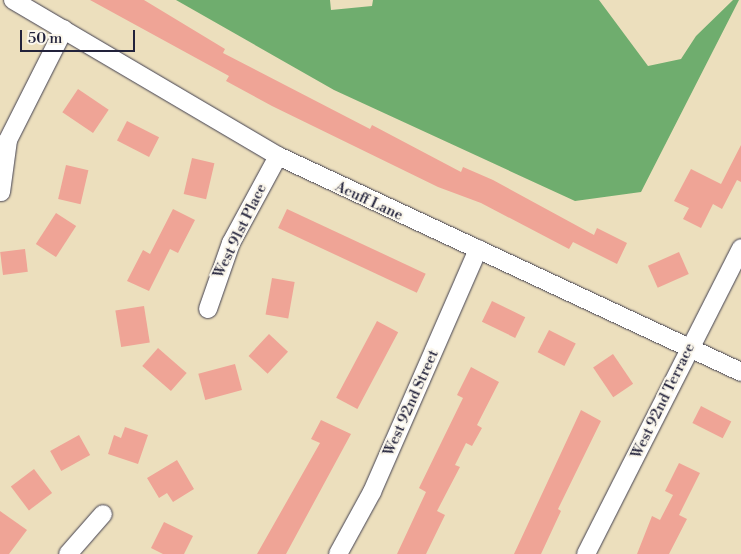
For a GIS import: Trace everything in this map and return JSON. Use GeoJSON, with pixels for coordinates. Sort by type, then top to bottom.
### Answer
{"type":"FeatureCollection","features":[{"type":"Feature","properties":{"kind":"street","name":"Acuff Lane"},"geometry":{"type":"LineString","coordinates":[[13,0],[278,156],[478,250],[690,346],[741,372]]}},
{"type":"Feature","properties":{"kind":"street"},"geometry":{"type":"LineString","coordinates":[[1,192],[8,140],[64,29]]}},
{"type":"Feature","properties":{"kind":"street","name":"West 91st Place"},"geometry":{"type":"LineString","coordinates":[[208,309],[231,243],[278,156]]}},
{"type":"Feature","properties":{"kind":"street","name":"West 92nd Terrace"},"geometry":{"type":"LineString","coordinates":[[586,554],[741,248]]}},
{"type":"Feature","properties":{"kind":"street","name":"West 92nd Street"},"geometry":{"type":"LineString","coordinates":[[338,554],[372,492],[478,250]]}},
{"type":"Feature","properties":{"kind":"street"},"geometry":{"type":"LineString","coordinates":[[68,554],[103,514]]}},
{"type":"Feature","properties":{"kind":"green space"},"geometry":{"type":"Polygon","coordinates":[[[176,0],[330,0],[331,10],[372,6],[373,0],[599,0],[648,66],[681,59],[696,36],[733,0],[739,0],[641,192],[575,201],[334,90],[176,0]]]}},
{"type":"Feature","properties":{"kind":"building"},"geometry":{"type":"Polygon","coordinates":[[[90,0],[144,0],[225,49],[223,53],[370,129],[372,125],[461,172],[463,167],[493,180],[594,235],[597,228],[627,243],[617,264],[573,242],[569,249],[481,203],[438,187],[272,106],[226,81],[229,76],[90,0]]]}},
{"type":"Feature","properties":{"kind":"building"},"geometry":{"type":"Polygon","coordinates":[[[78,89],[109,110],[93,133],[62,112],[78,89]]]}},
{"type":"Feature","properties":{"kind":"building"},"geometry":{"type":"Polygon","coordinates":[[[127,121],[159,137],[149,157],[117,141],[127,121]]]}},
{"type":"Feature","properties":{"kind":"building"},"geometry":{"type":"Polygon","coordinates":[[[741,145],[741,182],[737,180],[722,209],[713,204],[701,228],[683,219],[689,208],[674,201],[691,169],[721,184],[741,145]]]}},
{"type":"Feature","properties":{"kind":"building"},"geometry":{"type":"Polygon","coordinates":[[[192,158],[214,163],[206,199],[184,194],[192,158]]]}},
{"type":"Feature","properties":{"kind":"building"},"geometry":{"type":"Polygon","coordinates":[[[66,165],[88,170],[81,204],[58,199],[66,165]]]}},
{"type":"Feature","properties":{"kind":"building"},"geometry":{"type":"Polygon","coordinates":[[[173,209],[195,220],[178,253],[170,249],[149,291],[127,281],[143,250],[150,254],[173,209]]]}},
{"type":"Feature","properties":{"kind":"building"},"geometry":{"type":"Polygon","coordinates":[[[287,209],[426,274],[417,293],[278,228],[287,209]]]}},
{"type":"Feature","properties":{"kind":"building"},"geometry":{"type":"Polygon","coordinates":[[[56,213],[76,226],[56,257],[36,244],[56,213]]]}},
{"type":"Feature","properties":{"kind":"building"},"geometry":{"type":"Polygon","coordinates":[[[25,249],[28,272],[3,275],[0,252],[25,249]]]}},
{"type":"Feature","properties":{"kind":"building"},"geometry":{"type":"Polygon","coordinates":[[[679,252],[689,274],[658,288],[648,266],[679,252]]]}},
{"type":"Feature","properties":{"kind":"building"},"geometry":{"type":"Polygon","coordinates":[[[272,278],[295,282],[288,318],[266,314],[272,278]]]}},
{"type":"Feature","properties":{"kind":"building"},"geometry":{"type":"Polygon","coordinates":[[[492,301],[525,317],[515,338],[482,322],[492,301]]]}},
{"type":"Feature","properties":{"kind":"building"},"geometry":{"type":"Polygon","coordinates":[[[144,306],[150,343],[121,347],[115,311],[144,306]]]}},
{"type":"Feature","properties":{"kind":"building"},"geometry":{"type":"Polygon","coordinates":[[[377,321],[398,332],[357,409],[336,398],[377,321]]]}},
{"type":"Feature","properties":{"kind":"building"},"geometry":{"type":"Polygon","coordinates":[[[549,330],[576,344],[564,366],[538,352],[549,330]]]}},
{"type":"Feature","properties":{"kind":"building"},"geometry":{"type":"Polygon","coordinates":[[[269,334],[288,352],[268,374],[249,356],[269,334]]]}},
{"type":"Feature","properties":{"kind":"building"},"geometry":{"type":"Polygon","coordinates":[[[158,348],[187,373],[171,391],[142,366],[158,348]]]}},
{"type":"Feature","properties":{"kind":"building"},"geometry":{"type":"Polygon","coordinates":[[[613,354],[633,384],[613,397],[593,367],[613,354]]]}},
{"type":"Feature","properties":{"kind":"building"},"geometry":{"type":"Polygon","coordinates":[[[235,364],[242,390],[205,400],[198,374],[235,364]]]}},
{"type":"Feature","properties":{"kind":"building"},"geometry":{"type":"Polygon","coordinates":[[[471,367],[499,382],[477,425],[482,428],[472,446],[466,443],[455,465],[460,467],[437,511],[445,515],[426,554],[397,554],[426,492],[419,488],[463,398],[457,395],[471,367]]]}},
{"type":"Feature","properties":{"kind":"building"},"geometry":{"type":"Polygon","coordinates":[[[701,406],[731,421],[723,438],[692,423],[701,406]]]}},
{"type":"Feature","properties":{"kind":"building"},"geometry":{"type":"Polygon","coordinates":[[[581,410],[601,421],[558,509],[561,511],[541,554],[514,554],[581,410]]]}},
{"type":"Feature","properties":{"kind":"building"},"geometry":{"type":"Polygon","coordinates":[[[321,420],[351,434],[286,554],[257,554],[320,443],[311,439],[321,420]]]}},
{"type":"Feature","properties":{"kind":"building"},"geometry":{"type":"Polygon","coordinates":[[[125,427],[148,435],[138,464],[108,454],[114,435],[121,438],[125,427]]]}},
{"type":"Feature","properties":{"kind":"building"},"geometry":{"type":"Polygon","coordinates":[[[79,435],[90,455],[61,471],[50,451],[79,435]]]}},
{"type":"Feature","properties":{"kind":"building"},"geometry":{"type":"Polygon","coordinates":[[[177,460],[194,489],[173,502],[167,493],[159,498],[147,478],[177,460]]]}},
{"type":"Feature","properties":{"kind":"building"},"geometry":{"type":"Polygon","coordinates":[[[679,463],[700,473],[679,515],[687,519],[669,554],[637,554],[652,516],[660,520],[673,495],[665,491],[679,463]]]}},
{"type":"Feature","properties":{"kind":"building"},"geometry":{"type":"Polygon","coordinates":[[[34,469],[52,493],[29,510],[11,486],[34,469]]]}},
{"type":"Feature","properties":{"kind":"building"},"geometry":{"type":"Polygon","coordinates":[[[0,511],[27,530],[9,554],[0,554],[0,511]]]}},
{"type":"Feature","properties":{"kind":"building"},"geometry":{"type":"Polygon","coordinates":[[[164,522],[193,536],[184,554],[163,554],[151,548],[164,522]]]}}]}
